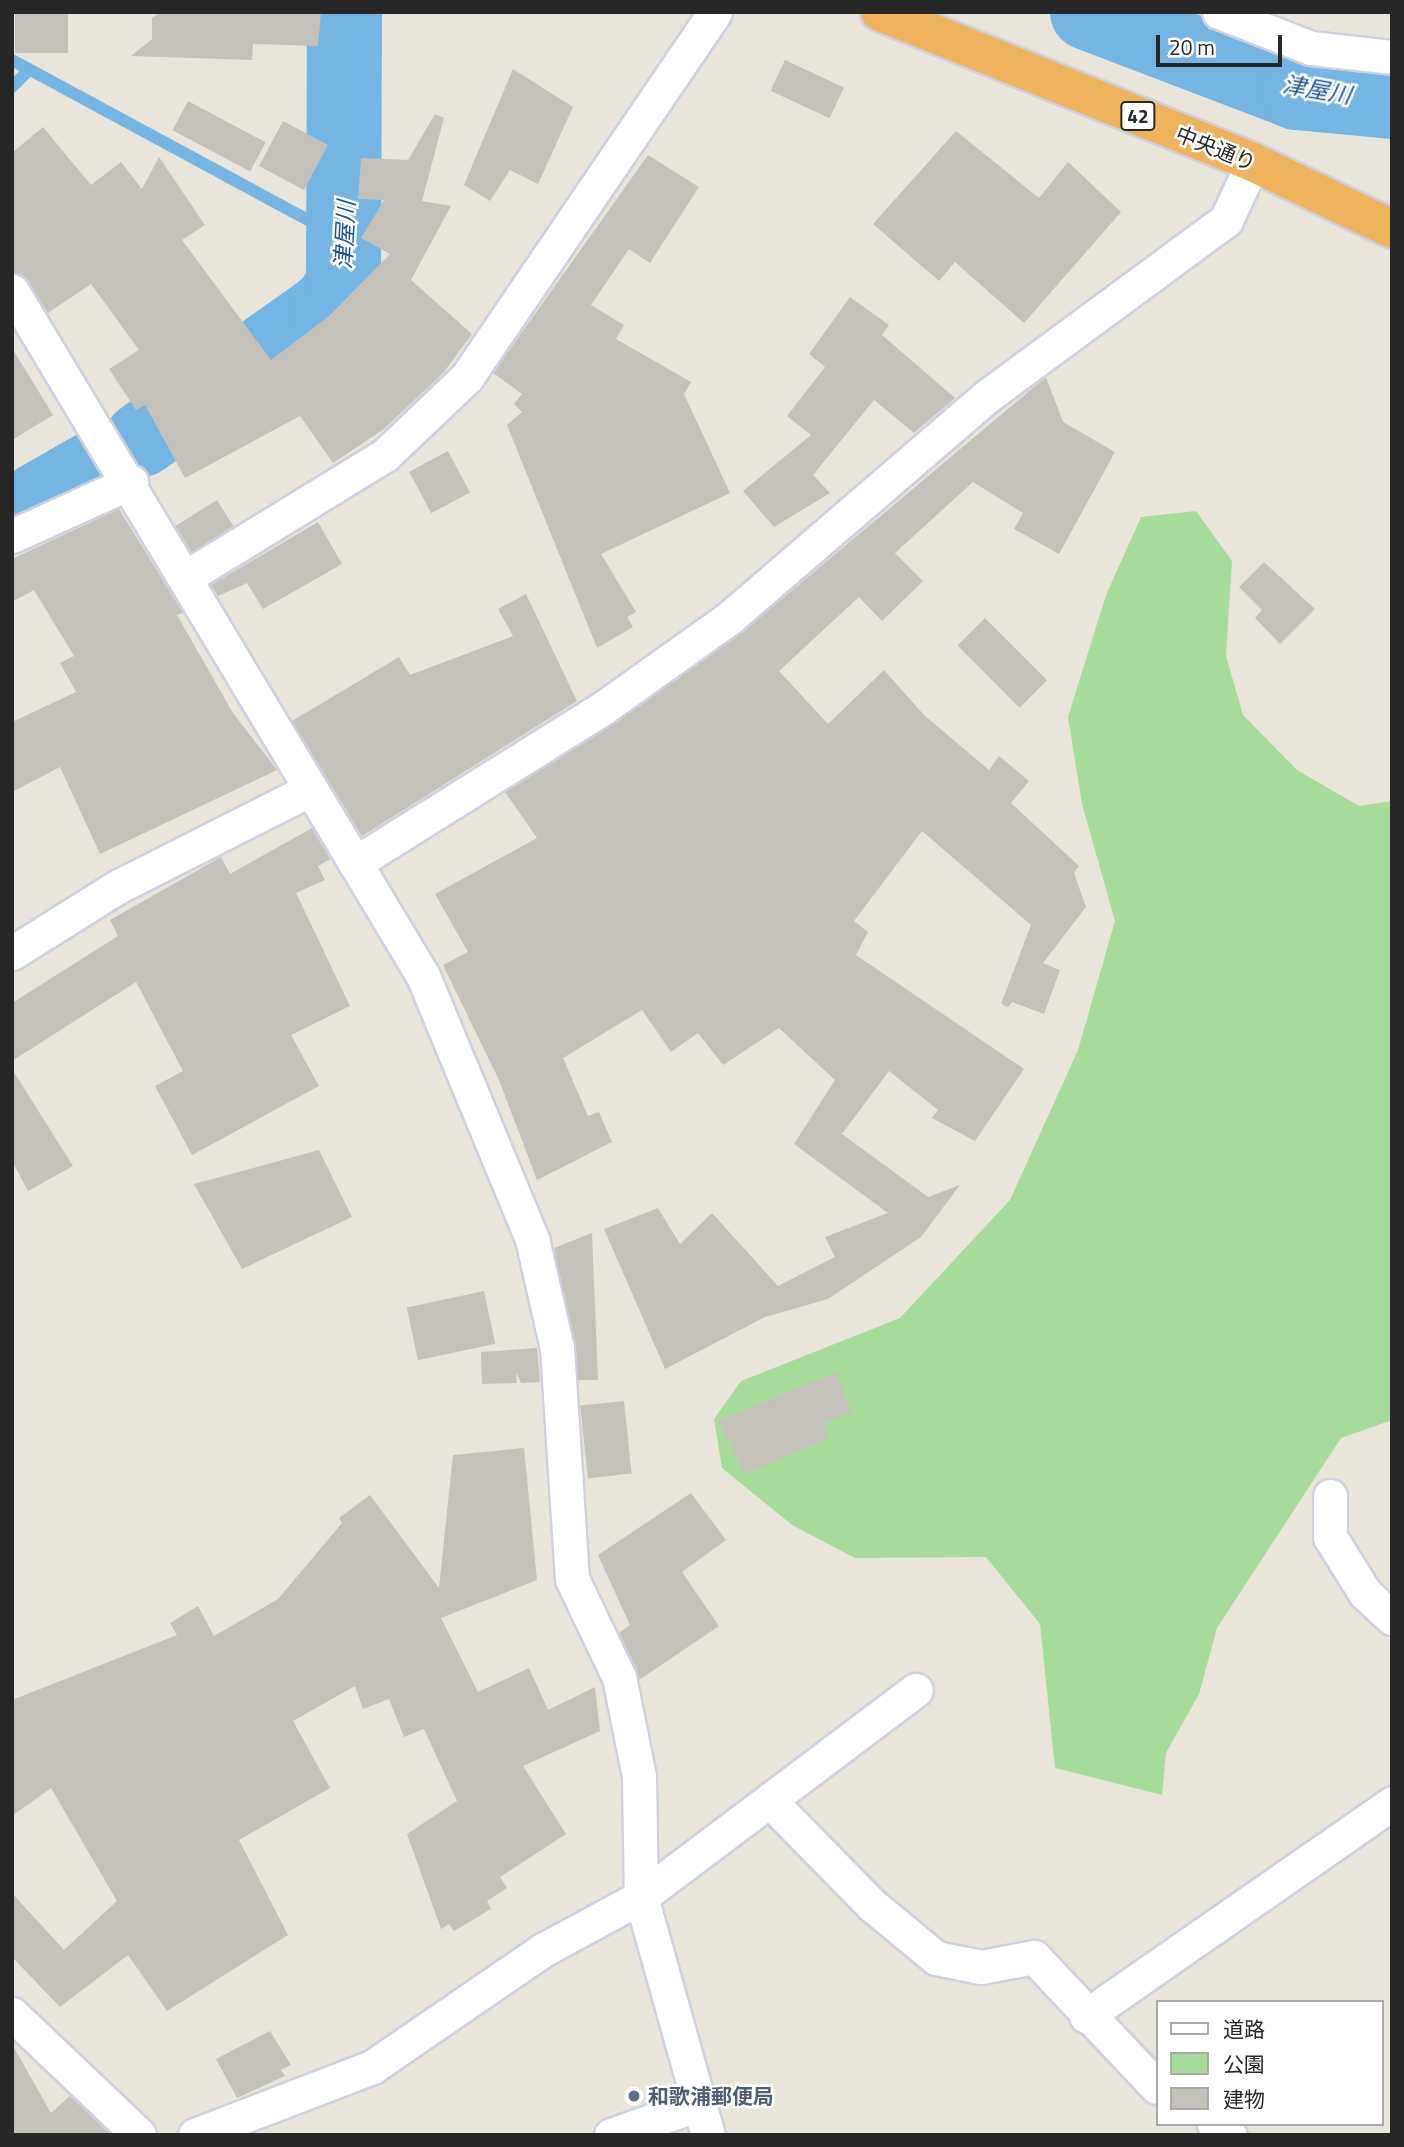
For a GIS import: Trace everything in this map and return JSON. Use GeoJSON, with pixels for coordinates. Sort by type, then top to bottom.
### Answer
{"type":"FeatureCollection","features":[{"type":"Feature","properties":{"kind":"highway","name":"中央通り"},"geometry":{"type":"LineString","coordinates":[[880,12],[1253,162],[1392,229]]}},
{"type":"Feature","properties":{"kind":"street"},"geometry":{"type":"LineString","coordinates":[[186,577],[385,455],[467,377],[715,12]]}},
{"type":"Feature","properties":{"kind":"street"},"geometry":{"type":"LineString","coordinates":[[1219,12],[1311,48],[1392,57]]}},
{"type":"Feature","properties":{"kind":"street"},"geometry":{"type":"LineString","coordinates":[[355,863],[603,708],[728,619],[986,397],[1226,220],[1253,162]]}},
{"type":"Feature","properties":{"kind":"street"},"geometry":{"type":"LineString","coordinates":[[12,291],[131,482],[423,976],[531,1239],[557,1348],[572,1579],[619,1677],[639,1776],[641,1897],[703,2119],[611,2135]]}},
{"type":"Feature","properties":{"kind":"street"},"geometry":{"type":"LineString","coordinates":[[12,536],[131,482]]}},
{"type":"Feature","properties":{"kind":"street"},"geometry":{"type":"LineString","coordinates":[[12,953],[119,886],[311,789]]}},
{"type":"Feature","properties":{"kind":"street"},"geometry":{"type":"LineString","coordinates":[[1330,1496],[1330,1537],[1365,1593],[1392,1618]]}},
{"type":"Feature","properties":{"kind":"street"},"geometry":{"type":"LineString","coordinates":[[195,2135],[372,2067],[543,1950],[641,1897],[916,1690]]}},
{"type":"Feature","properties":{"kind":"street"},"geometry":{"type":"LineString","coordinates":[[770,1801],[872,1905],[936,1958],[981,1967],[1034,1956],[1086,2016],[1156,2086]]}},
{"type":"Feature","properties":{"kind":"street"},"geometry":{"type":"LineString","coordinates":[[1086,2016],[1392,1803]]}},
{"type":"Feature","properties":{"kind":"street"},"geometry":{"type":"LineString","coordinates":[[12,2014],[139,2135]]}},
{"type":"Feature","properties":{"kind":"green space"},"geometry":{"type":"Polygon","coordinates":[[[1196,511],[1232,561],[1226,656],[1243,715],[1297,770],[1359,806],[1392,801],[1392,1420],[1341,1438],[1217,1628],[1199,1694],[1166,1753],[1162,1795],[1055,1768],[1040,1624],[986,1557],[855,1558],[792,1525],[722,1468],[714,1419],[741,1381],[900,1318],[1010,1200],[1078,1050],[1115,921],[1082,804],[1068,717],[1106,595],[1141,517],[1196,511]]]}},
{"type":"Feature","properties":{"kind":"building"},"geometry":{"type":"Polygon","coordinates":[[[15,12],[68,12],[68,53],[15,53],[15,12]]]}},
{"type":"Feature","properties":{"kind":"building"},"geometry":{"type":"Polygon","coordinates":[[[160,12],[321,12],[318,46],[253,44],[252,60],[131,56],[152,39],[152,18],[160,12]]]}},
{"type":"Feature","properties":{"kind":"building"},"geometry":{"type":"Polygon","coordinates":[[[785,60],[844,87],[830,118],[771,91],[785,60]]]}},
{"type":"Feature","properties":{"kind":"building"},"geometry":{"type":"Polygon","coordinates":[[[513,69],[573,107],[538,184],[510,170],[490,201],[464,185],[513,69]]]}},
{"type":"Feature","properties":{"kind":"building"},"geometry":{"type":"Polygon","coordinates":[[[188,101],[266,142],[250,171],[173,130],[188,101]]]}},
{"type":"Feature","properties":{"kind":"building"},"geometry":{"type":"Polygon","coordinates":[[[435,114],[444,118],[422,201],[451,206],[411,280],[472,334],[444,372],[384,429],[333,463],[300,416],[185,478],[145,405],[136,410],[109,369],[139,350],[91,284],[48,313],[28,281],[12,272],[13,152],[43,127],[91,185],[121,162],[142,189],[159,157],[205,225],[182,240],[271,360],[329,316],[390,254],[361,238],[384,200],[358,199],[361,158],[408,160],[435,114]]]}},
{"type":"Feature","properties":{"kind":"building"},"geometry":{"type":"Polygon","coordinates":[[[283,121],[328,145],[304,190],[259,166],[283,121]]]}},
{"type":"Feature","properties":{"kind":"building"},"geometry":{"type":"Polygon","coordinates":[[[956,131],[1039,198],[1068,162],[1121,212],[1024,323],[955,262],[939,281],[873,224],[956,131]]]}},
{"type":"Feature","properties":{"kind":"building"},"geometry":{"type":"Polygon","coordinates":[[[648,155],[699,187],[650,263],[629,249],[591,305],[624,325],[616,339],[691,382],[684,394],[730,493],[601,554],[636,612],[627,617],[633,627],[597,648],[507,425],[522,412],[514,404],[522,394],[493,373],[648,155]]]}},
{"type":"Feature","properties":{"kind":"building"},"geometry":{"type":"Polygon","coordinates":[[[850,297],[889,325],[882,335],[955,398],[914,433],[874,400],[813,475],[830,493],[774,527],[743,491],[811,435],[787,416],[825,367],[809,354],[850,297]]]}},
{"type":"Feature","properties":{"kind":"building"},"geometry":{"type":"Polygon","coordinates":[[[12,348],[53,415],[12,440],[12,348]]]}},
{"type":"Feature","properties":{"kind":"building"},"geometry":{"type":"Polygon","coordinates":[[[1046,377],[1063,422],[1115,452],[1059,554],[1014,529],[1023,513],[973,482],[895,553],[923,581],[882,621],[859,597],[779,671],[828,724],[884,670],[924,715],[989,770],[999,756],[1029,781],[1011,803],[1079,866],[1074,873],[1086,907],[1043,963],[1060,970],[1044,1014],[1012,1002],[1008,1007],[1001,1004],[1031,925],[922,831],[854,921],[868,932],[856,955],[1024,1069],[975,1141],[932,1118],[938,1110],[889,1071],[842,1134],[928,1197],[960,1185],[921,1237],[828,1299],[765,1317],[665,1369],[604,1229],[658,1208],[680,1244],[712,1213],[778,1286],[835,1257],[825,1237],[888,1213],[794,1144],[835,1080],[779,1028],[723,1065],[698,1033],[671,1052],[642,1010],[563,1058],[588,1116],[599,1112],[612,1142],[537,1180],[499,1080],[443,965],[468,952],[435,894],[537,838],[505,792],[739,635],[1046,377]]]}},
{"type":"Feature","properties":{"kind":"building"},"geometry":{"type":"Polygon","coordinates":[[[448,451],[470,492],[431,513],[409,472],[448,451]]]}},
{"type":"Feature","properties":{"kind":"building"},"geometry":{"type":"Polygon","coordinates":[[[217,500],[233,526],[192,552],[175,526],[217,500]]]}},
{"type":"Feature","properties":{"kind":"building"},"geometry":{"type":"Polygon","coordinates":[[[119,509],[183,613],[177,615],[233,713],[277,770],[100,854],[60,767],[12,792],[12,722],[76,692],[60,663],[74,656],[34,590],[12,602],[12,559],[119,509]]]}},
{"type":"Feature","properties":{"kind":"building"},"geometry":{"type":"Polygon","coordinates":[[[318,522],[342,564],[263,609],[247,583],[218,596],[211,585],[318,522]]]}},
{"type":"Feature","properties":{"kind":"building"},"geometry":{"type":"Polygon","coordinates":[[[1264,562],[1315,609],[1280,644],[1255,618],[1262,610],[1239,587],[1264,562]]]}},
{"type":"Feature","properties":{"kind":"building"},"geometry":{"type":"Polygon","coordinates":[[[526,594],[577,701],[362,836],[292,721],[399,657],[410,675],[513,636],[498,609],[526,594]]]}},
{"type":"Feature","properties":{"kind":"building"},"geometry":{"type":"Polygon","coordinates":[[[985,618],[1047,680],[1020,708],[957,646],[985,618]]]}},
{"type":"Feature","properties":{"kind":"building"},"geometry":{"type":"Polygon","coordinates":[[[312,828],[330,859],[318,866],[325,880],[296,893],[350,1006],[291,1035],[319,1086],[192,1155],[155,1086],[183,1071],[136,982],[12,1061],[12,1003],[118,936],[110,920],[221,857],[230,874],[312,828]]]}},
{"type":"Feature","properties":{"kind":"building"},"geometry":{"type":"Polygon","coordinates":[[[12,1069],[73,1166],[28,1191],[12,1161],[12,1069]]]}},
{"type":"Feature","properties":{"kind":"building"},"geometry":{"type":"Polygon","coordinates":[[[319,1150],[352,1217],[242,1269],[194,1184],[319,1150]]]}},
{"type":"Feature","properties":{"kind":"building"},"geometry":{"type":"Polygon","coordinates":[[[592,1233],[598,1380],[578,1380],[554,1248],[592,1233]]]}},
{"type":"Feature","properties":{"kind":"building"},"geometry":{"type":"Polygon","coordinates":[[[484,1291],[495,1344],[418,1360],[407,1307],[484,1291]]]}},
{"type":"Feature","properties":{"kind":"building"},"geometry":{"type":"Polygon","coordinates":[[[537,1348],[540,1382],[521,1383],[516,1372],[517,1383],[482,1384],[481,1352],[537,1348]]]}},
{"type":"Feature","properties":{"kind":"building"},"geometry":{"type":"Polygon","coordinates":[[[836,1372],[852,1411],[824,1424],[828,1438],[745,1474],[718,1421],[836,1372]]]}},
{"type":"Feature","properties":{"kind":"building"},"geometry":{"type":"Polygon","coordinates":[[[624,1401],[632,1474],[588,1478],[580,1406],[624,1401]]]}},
{"type":"Feature","properties":{"kind":"building"},"geometry":{"type":"Polygon","coordinates":[[[524,1448],[537,1580],[441,1618],[478,1692],[529,1668],[548,1710],[595,1687],[600,1731],[523,1766],[566,1834],[500,1877],[507,1888],[487,1901],[491,1909],[454,1931],[449,1924],[441,1929],[407,1834],[457,1801],[424,1729],[404,1737],[389,1699],[363,1709],[355,1686],[293,1721],[330,1788],[239,1840],[288,1935],[167,2011],[128,1955],[60,2007],[12,1957],[12,1893],[64,1950],[117,1901],[51,1788],[12,1816],[12,1700],[177,1635],[170,1623],[198,1606],[214,1636],[278,1599],[342,1523],[339,1518],[370,1495],[439,1588],[453,1455],[524,1448]]]}},
{"type":"Feature","properties":{"kind":"building"},"geometry":{"type":"Polygon","coordinates":[[[691,1493],[726,1540],[682,1572],[719,1626],[639,1680],[619,1633],[630,1625],[598,1555],[691,1493]]]}},
{"type":"Feature","properties":{"kind":"building"},"geometry":{"type":"Polygon","coordinates":[[[270,2031],[291,2065],[281,2070],[285,2076],[237,2098],[216,2059],[270,2031]]]}},
{"type":"Feature","properties":{"kind":"building"},"geometry":{"type":"Polygon","coordinates":[[[12,2044],[51,2113],[70,2096],[111,2135],[12,2135],[12,2044]]]}},
{"type":"Feature","properties":{"kind":"waterway","name":"津屋川"},"geometry":{"type":"LineString","coordinates":[[141,439],[325,308],[343,287],[344,12]]}},
{"type":"Feature","properties":{"kind":"waterway","name":"津屋川"},"geometry":{"type":"LineString","coordinates":[[1087,12],[1296,92],[1392,101]]}},
{"type":"Feature","properties":{"kind":"waterway"},"geometry":{"type":"LineString","coordinates":[[12,60],[315,224],[348,207]]}},
{"type":"Feature","properties":{"kind":"waterway"},"geometry":{"type":"LineString","coordinates":[[12,87],[29,70]]}},
{"type":"Feature","properties":{"kind":"waterway","name":"津屋川"},"geometry":{"type":"LineString","coordinates":[[12,514],[94,467]]}},
{"type":"Feature","properties":{"kind":"place","name":"和歌浦郵便局"},"geometry":{"type":"Point","coordinates":[634,2096]}}]}
